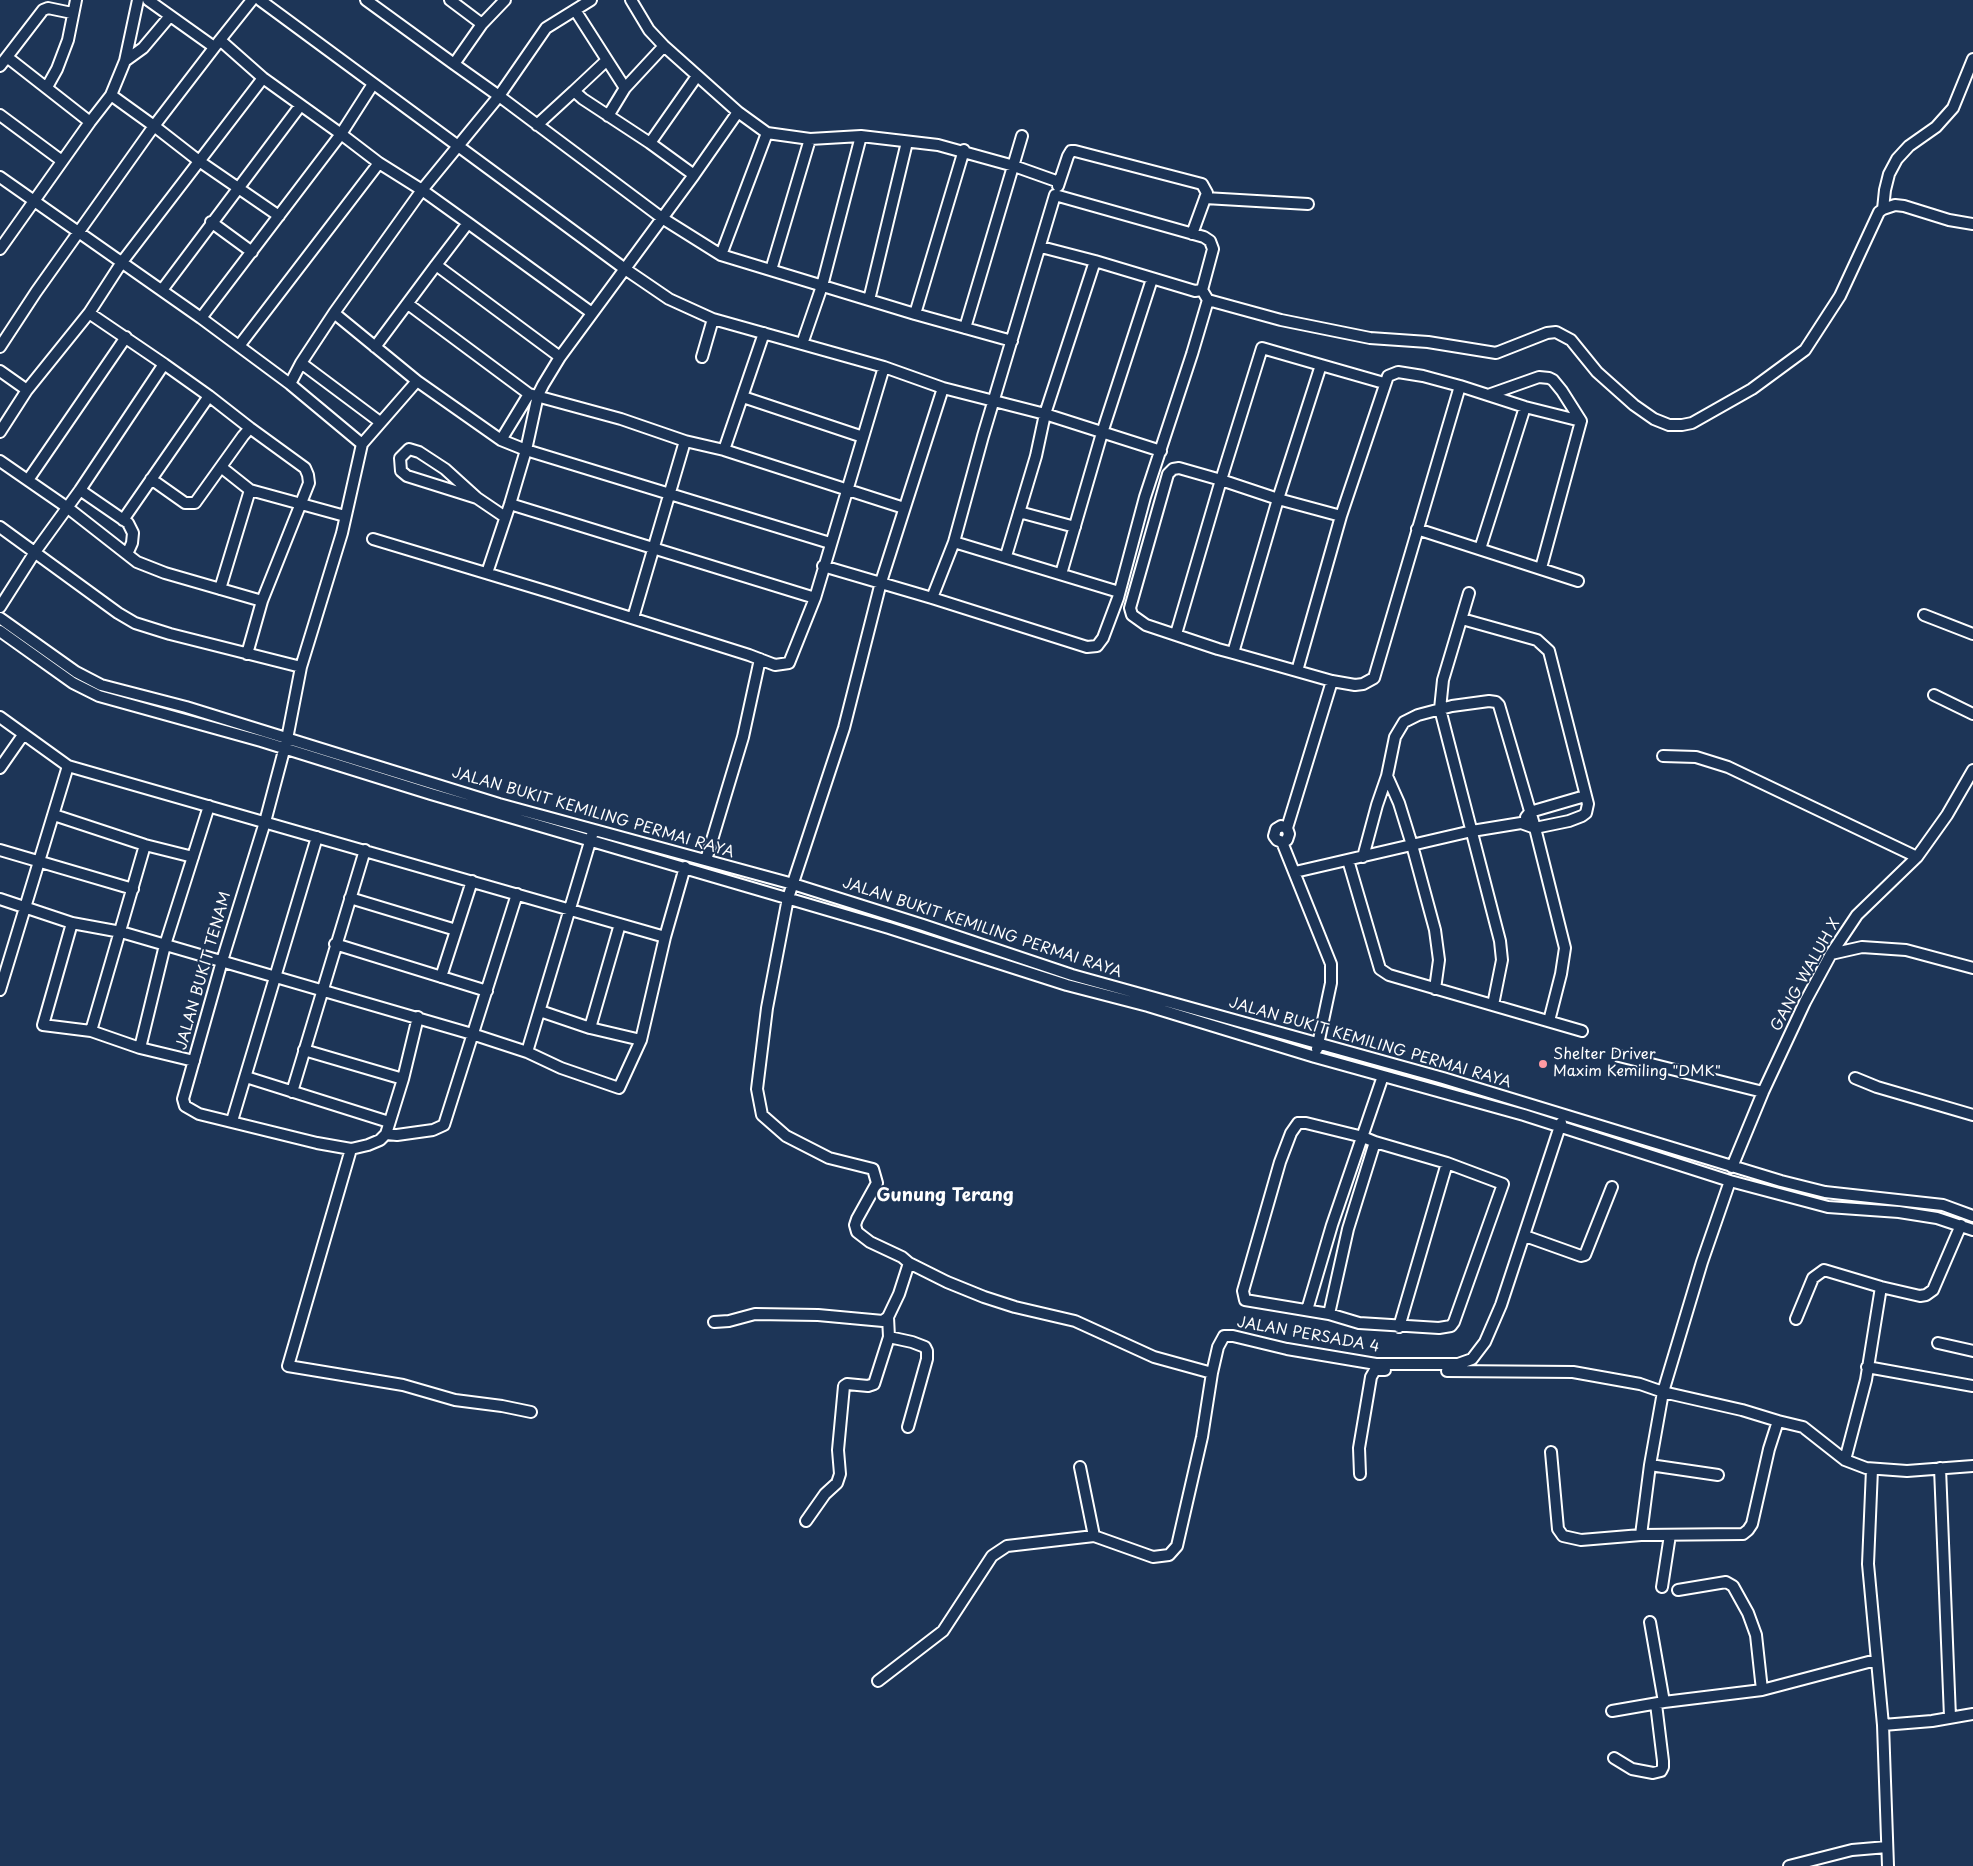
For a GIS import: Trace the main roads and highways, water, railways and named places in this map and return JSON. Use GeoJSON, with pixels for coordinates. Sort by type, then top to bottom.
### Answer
{"type":"FeatureCollection","features":[{"type":"Feature","properties":{"kind":"place","name":"Shelter Driver Maxim Kemiling \"DMK\""},"geometry":{"type":"Point","coordinates":[1543,1064]}},
{"type":"Feature","properties":{"kind":"district","name":"Gunung Terang"},"geometry":{"type":"Point","coordinates":[945,1196]}}]}
